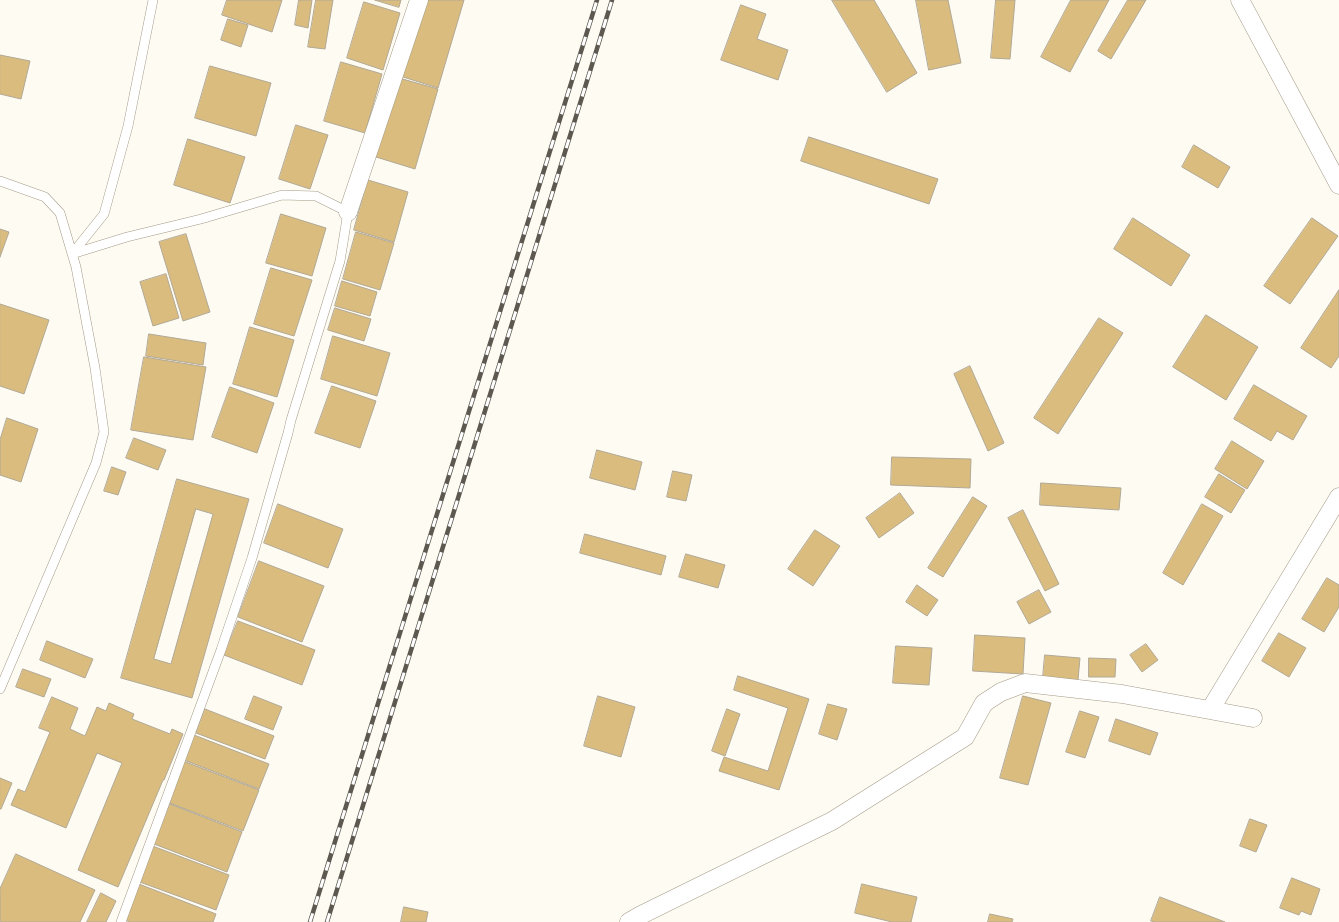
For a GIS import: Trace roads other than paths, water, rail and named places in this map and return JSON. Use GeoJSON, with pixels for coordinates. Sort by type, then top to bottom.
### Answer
{"type":"FeatureCollection","features":[{"type":"Feature","properties":{"kind":"street"},"geometry":{"type":"LineString","coordinates":[[348,212],[419,0]]}},
{"type":"Feature","properties":{"kind":"street"},"geometry":{"type":"LineString","coordinates":[[1240,0],[1339,185]]}},
{"type":"Feature","properties":{"kind":"street"},"geometry":{"type":"LineString","coordinates":[[1210,710],[1339,497]]}},
{"type":"Feature","properties":{"kind":"street"},"geometry":{"type":"LineString","coordinates":[[628,922],[832,821],[966,737],[984,702],[1001,692],[1025,683],[1122,694],[1253,718]]}},
{"type":"Feature","properties":{"kind":"lane"},"geometry":{"type":"LineString","coordinates":[[72,254],[104,214],[128,126],[153,0]]}},
{"type":"Feature","properties":{"kind":"lane"},"geometry":{"type":"LineString","coordinates":[[0,181],[45,197],[60,214],[76,266],[95,368],[104,432],[96,463],[0,688]]}},
{"type":"Feature","properties":{"kind":"lane"},"geometry":{"type":"LineString","coordinates":[[72,254],[282,195],[316,196],[348,212],[340,261],[291,420],[252,558],[221,650],[121,922]]}},
{"type":"Feature","properties":{"kind":"railway"},"geometry":{"type":"LineString","coordinates":[[310,922],[597,0]]}},
{"type":"Feature","properties":{"kind":"railway"},"geometry":{"type":"LineString","coordinates":[[327,922],[612,0]]}}]}
